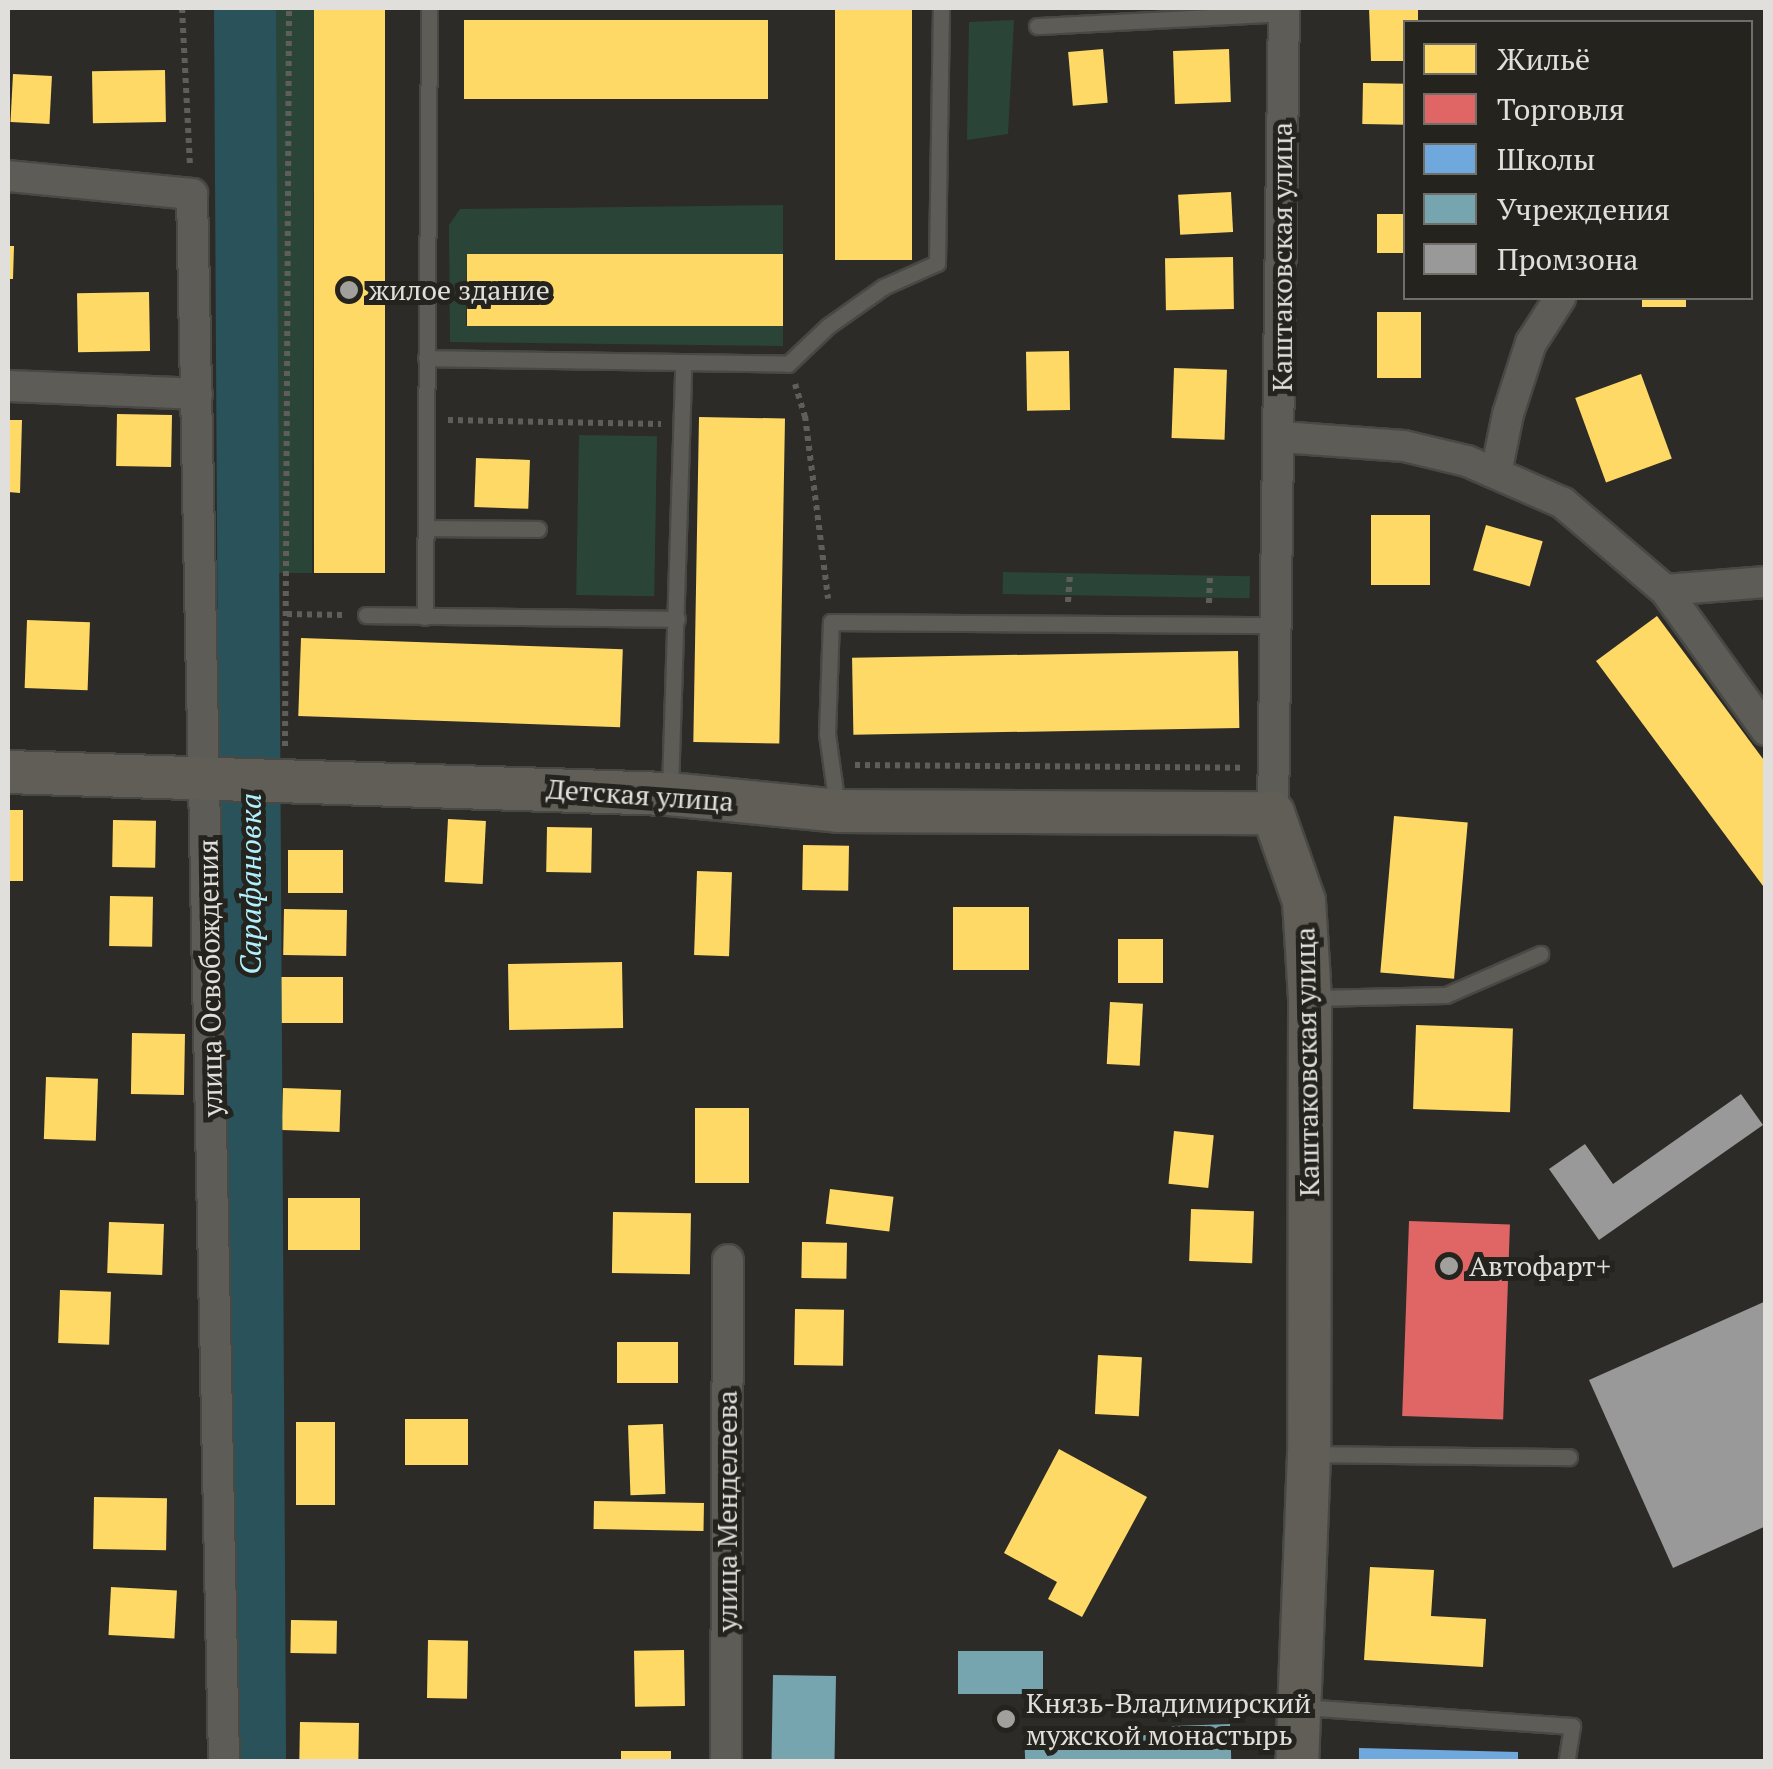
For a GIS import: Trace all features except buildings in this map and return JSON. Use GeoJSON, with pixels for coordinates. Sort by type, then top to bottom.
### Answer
{"type":"FeatureCollection","features":[{"type":"Feature","properties":{"kind":"street","name":"Каштаковская улица"},"geometry":{"type":"LineString","coordinates":[[1284,10],[1272,813],[1304,901],[1310,998],[1309,1454],[1297,1762]]}},
{"type":"Feature","properties":{"kind":"street"},"geometry":{"type":"LineString","coordinates":[[8,176],[192,194]]}},
{"type":"Feature","properties":{"kind":"street","name":"улица Освобождения"},"geometry":{"type":"LineString","coordinates":[[192,194],[224,1762]]}},
{"type":"Feature","properties":{"kind":"street"},"geometry":{"type":"LineString","coordinates":[[1496,473],[1508,414],[1531,343],[1559,300]]}},
{"type":"Feature","properties":{"kind":"street"},"geometry":{"type":"LineString","coordinates":[[8,386],[197,394]]}},
{"type":"Feature","properties":{"kind":"street"},"geometry":{"type":"LineString","coordinates":[[1280,436],[1404,446],[1496,473],[1563,503],[1665,590],[1766,730]]}},
{"type":"Feature","properties":{"kind":"street"},"geometry":{"type":"LineString","coordinates":[[1665,590],[1766,582]]}},
{"type":"Feature","properties":{"kind":"street","name":"Детская улица"},"geometry":{"type":"LineString","coordinates":[[8,772],[670,794],[838,811],[1272,813]]}},
{"type":"Feature","properties":{"kind":"street","name":"улица Менделеева"},"geometry":{"type":"LineString","coordinates":[[726,1762],[728,1260]]}},
{"type":"Feature","properties":{"kind":"lane"},"geometry":{"type":"LineString","coordinates":[[425,617],[428,8]]}},
{"type":"Feature","properties":{"kind":"lane"},"geometry":{"type":"LineString","coordinates":[[426,358],[788,364],[828,326],[883,287],[938,264],[941,8]]}},
{"type":"Feature","properties":{"kind":"lane"},"geometry":{"type":"LineString","coordinates":[[1038,26],[1284,10]]}},
{"type":"Feature","properties":{"kind":"lane"},"geometry":{"type":"LineString","coordinates":[[670,794],[684,364]]}},
{"type":"Feature","properties":{"kind":"lane"},"geometry":{"type":"LineString","coordinates":[[426,528],[538,529]]}},
{"type":"Feature","properties":{"kind":"lane"},"geometry":{"type":"LineString","coordinates":[[366,616],[677,619]]}},
{"type":"Feature","properties":{"kind":"lane"},"geometry":{"type":"LineString","coordinates":[[838,811],[827,734],[830,622],[1277,626]]}},
{"type":"Feature","properties":{"kind":"lane"},"geometry":{"type":"LineString","coordinates":[[1310,998],[1446,995],[1540,954]]}},
{"type":"Feature","properties":{"kind":"lane"},"geometry":{"type":"LineString","coordinates":[[1309,1454],[1569,1456]]}},
{"type":"Feature","properties":{"kind":"lane"},"geometry":{"type":"LineString","coordinates":[[1298,1707],[1572,1726],[1566,1762]]}},
{"type":"Feature","properties":{"kind":"path"},"geometry":{"type":"LineString","coordinates":[[182,8],[181,62],[192,194]]}},
{"type":"Feature","properties":{"kind":"path"},"geometry":{"type":"LineString","coordinates":[[273,778],[287,614],[288,8]]}},
{"type":"Feature","properties":{"kind":"path"},"geometry":{"type":"LineString","coordinates":[[788,364],[805,416],[830,622]]}},
{"type":"Feature","properties":{"kind":"path"},"geometry":{"type":"LineString","coordinates":[[426,420],[682,424]]}},
{"type":"Feature","properties":{"kind":"path"},"geometry":{"type":"LineString","coordinates":[[287,614],[366,616]]}},
{"type":"Feature","properties":{"kind":"path"},"geometry":{"type":"LineString","coordinates":[[832,765],[1274,768]]}},
{"type":"Feature","properties":{"kind":"green space"},"geometry":{"type":"Polygon","coordinates":[[[250,8],[314,8],[312,573],[260,573],[250,8]]]}},
{"type":"Feature","properties":{"kind":"green space"},"geometry":{"type":"Polygon","coordinates":[[[1014,20],[1008,134],[967,140],[969,22],[1014,20]]]}},
{"type":"Feature","properties":{"kind":"green space"},"geometry":{"type":"Polygon","coordinates":[[[783,205],[783,254],[467,254],[466,325],[783,326],[783,346],[450,342],[449,225],[460,209],[783,205]]]}},
{"type":"Feature","properties":{"kind":"green space"},"geometry":{"type":"Polygon","coordinates":[[[579,435],[657,436],[654,596],[576,595],[579,435]]]}},
{"type":"Feature","properties":{"kind":"green space"},"geometry":{"type":"Polygon","coordinates":[[[1003,572],[1250,576],[1250,598],[1003,594],[1003,572]]]}},
{"type":"Feature","properties":{"kind":"waterway","name":"Сарафановка"},"geometry":{"type":"LineString","coordinates":[[245,8],[255,1762]]}},
{"type":"Feature","properties":{"kind":"place","name":"жилое здание"},"geometry":{"type":"Point","coordinates":[349,290]}},
{"type":"Feature","properties":{"kind":"place","name":"Автофарт+"},"geometry":{"type":"Point","coordinates":[1449,1266]}},
{"type":"Feature","properties":{"kind":"place","name":"Князь-Владимирский мужской монастырь"},"geometry":{"type":"Point","coordinates":[1006,1719]}}]}
